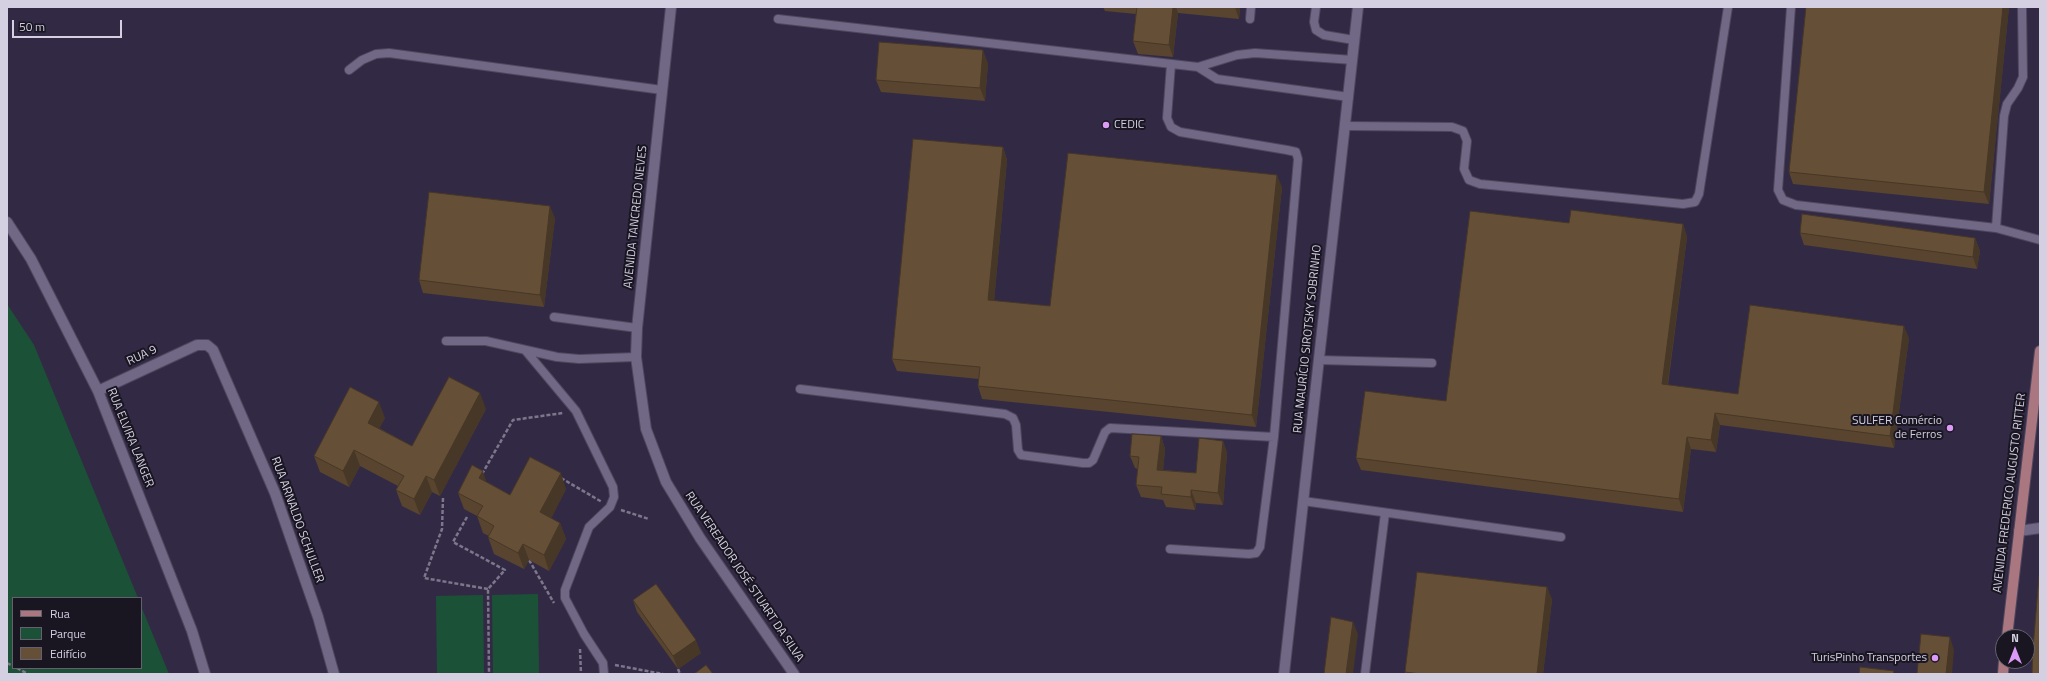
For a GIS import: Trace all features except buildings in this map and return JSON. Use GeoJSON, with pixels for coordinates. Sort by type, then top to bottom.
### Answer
{"type":"FeatureCollection","features":[{"type":"Feature","properties":{"kind":"main road","name":"AVENIDA FREDERICO AUGUSTO RITTER"},"geometry":{"type":"LineString","coordinates":[[2008,629],[2040,351]]}},
{"type":"Feature","properties":{"kind":"street","name":"AVENIDA TANCREDO NEVES"},"geometry":{"type":"LineString","coordinates":[[646,429],[636,357],[637,328],[671,7]]}},
{"type":"Feature","properties":{"kind":"street","name":"RUA MAURÍCIO SIROTSKY SOBRINHO"},"geometry":{"type":"LineString","coordinates":[[1284,674],[1358,7]]}},
{"type":"Feature","properties":{"kind":"street","name":"RUA ELVIRA LANGER"},"geometry":{"type":"LineString","coordinates":[[7,222],[30,259],[98,391],[192,631],[205,674]]}},
{"type":"Feature","properties":{"kind":"street","name":"RUA 9"},"geometry":{"type":"LineString","coordinates":[[98,391],[197,345]]}},
{"type":"Feature","properties":{"kind":"street","name":"RUA ARNALDO SCHULLER"},"geometry":{"type":"LineString","coordinates":[[197,345],[207,345],[213,350],[275,493],[318,617],[334,674]]}},
{"type":"Feature","properties":{"kind":"street","name":"RUA VEREADOR JOSÉ STUART DA SILVA"},"geometry":{"type":"LineString","coordinates":[[646,429],[666,482],[700,538],[794,674]]}},
{"type":"Feature","properties":{"kind":"street"},"geometry":{"type":"LineString","coordinates":[[2019,531],[2040,528]]}},
{"type":"Feature","properties":{"kind":"lane"},"geometry":{"type":"LineString","coordinates":[[1250,19],[1251,7]]}},
{"type":"Feature","properties":{"kind":"lane"},"geometry":{"type":"LineString","coordinates":[[1316,7],[1314,22],[1316,30],[1324,35],[1354,40]]}},
{"type":"Feature","properties":{"kind":"lane"},"geometry":{"type":"LineString","coordinates":[[1346,126],[1452,128],[1463,131],[1467,141],[1464,169],[1469,180],[1480,184],[1683,204],[1695,202],[1699,194],[1728,7]]}},
{"type":"Feature","properties":{"kind":"lane"},"geometry":{"type":"LineString","coordinates":[[1791,7],[1778,190],[1783,200],[1796,205],[1996,228],[2040,240]]}},
{"type":"Feature","properties":{"kind":"lane"},"geometry":{"type":"LineString","coordinates":[[1996,228],[2004,116],[2007,104],[2018,88],[2023,77],[2022,7]]}},
{"type":"Feature","properties":{"kind":"lane"},"geometry":{"type":"LineString","coordinates":[[778,19],[1198,67],[1237,54],[1256,53],[1353,60]]}},
{"type":"Feature","properties":{"kind":"lane"},"geometry":{"type":"LineString","coordinates":[[349,70],[362,60],[376,54],[389,53],[662,90]]}},
{"type":"Feature","properties":{"kind":"lane"},"geometry":{"type":"LineString","coordinates":[[1170,549],[1249,554],[1256,553],[1260,547],[1274,437],[1298,159],[1296,152],[1180,132],[1171,128],[1167,118],[1171,64]]}},
{"type":"Feature","properties":{"kind":"lane"},"geometry":{"type":"LineString","coordinates":[[1198,67],[1217,79],[1349,97]]}},
{"type":"Feature","properties":{"kind":"lane"},"geometry":{"type":"LineString","coordinates":[[554,317],[637,328]]}},
{"type":"Feature","properties":{"kind":"lane"},"geometry":{"type":"LineString","coordinates":[[446,341],[486,342],[556,357],[579,359],[636,357]]}},
{"type":"Feature","properties":{"kind":"lane"},"geometry":{"type":"LineString","coordinates":[[525,350],[576,411],[613,487],[614,497],[610,507],[589,527],[583,539],[565,590],[565,598],[584,634],[603,663],[604,674]]}},
{"type":"Feature","properties":{"kind":"lane"},"geometry":{"type":"LineString","coordinates":[[1319,360],[1432,363]]}},
{"type":"Feature","properties":{"kind":"lane"},"geometry":{"type":"LineString","coordinates":[[800,389],[1005,414],[1013,418],[1016,425],[1018,450],[1022,455],[1083,463],[1089,463],[1093,460],[1105,432],[1110,428],[1118,427],[1274,437]]}},
{"type":"Feature","properties":{"kind":"lane"},"geometry":{"type":"LineString","coordinates":[[1303,501],[1561,537]]}},
{"type":"Feature","properties":{"kind":"lane"},"geometry":{"type":"LineString","coordinates":[[1365,674],[1385,512]]}},
{"type":"Feature","properties":{"kind":"path"},"geometry":{"type":"LineString","coordinates":[[482,475],[513,420],[576,411]]}},
{"type":"Feature","properties":{"kind":"path"},"geometry":{"type":"LineString","coordinates":[[443,498],[442,529],[424,578],[488,589]]}},
{"type":"Feature","properties":{"kind":"path"},"geometry":{"type":"LineString","coordinates":[[467,517],[453,542],[505,570],[488,589],[489,674]]}},
{"type":"Feature","properties":{"kind":"path"},"geometry":{"type":"LineString","coordinates":[[580,648],[581,674]]}},
{"type":"Feature","properties":{"kind":"path"},"geometry":{"type":"LineString","coordinates":[[19,669],[28,674]]}},
{"type":"Feature","properties":{"kind":"path"},"geometry":{"type":"LineString","coordinates":[[678,669],[680,674]]}},
{"type":"Feature","properties":{"kind":"green space"},"geometry":{"type":"Polygon","coordinates":[[[7,304],[34,345],[138,597],[12,597],[12,669],[142,669],[142,608],[169,674],[7,674],[7,304]]]}},
{"type":"Feature","properties":{"kind":"green space"},"geometry":{"type":"Polygon","coordinates":[[[538,594],[539,674],[493,674],[492,595],[538,594]]]}},
{"type":"Feature","properties":{"kind":"green space"},"geometry":{"type":"Polygon","coordinates":[[[483,595],[484,674],[437,674],[436,596],[483,595]]]}},
{"type":"Feature","properties":{"kind":"place","name":"CEDIC"},"geometry":{"type":"Point","coordinates":[1106,125]}},
{"type":"Feature","properties":{"kind":"place","name":"SULFER Comércio de Ferros"},"geometry":{"type":"Point","coordinates":[1950,428]}},
{"type":"Feature","properties":{"kind":"place","name":"TurisPinho Transportes"},"geometry":{"type":"Point","coordinates":[1935,658]}}]}
